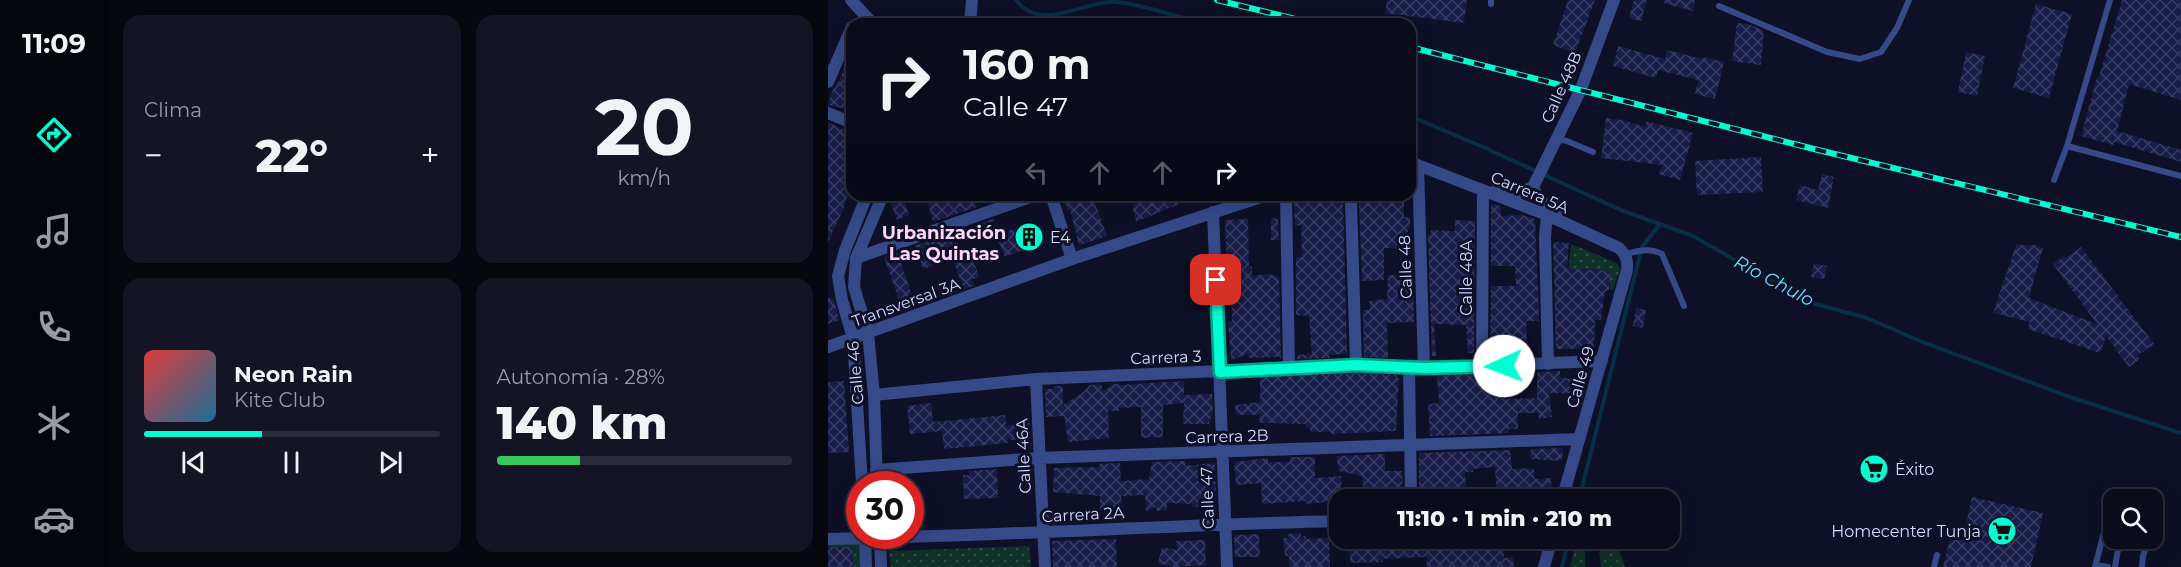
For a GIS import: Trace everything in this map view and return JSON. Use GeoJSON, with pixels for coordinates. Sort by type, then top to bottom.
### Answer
{"type":"FeatureCollection","features":[{"type":"Feature","properties":{"kind":"street"},"geometry":{"type":"LineString","coordinates":[[970,18],[972,0]]}},
{"type":"Feature","properties":{"kind":"street","name":"Calle 48B"},"geometry":{"type":"LineString","coordinates":[[1533,187],[1581,89],[1614,0]]}},
{"type":"Feature","properties":{"kind":"street"},"geometry":{"type":"LineString","coordinates":[[855,4],[868,18]]}},
{"type":"Feature","properties":{"kind":"street"},"geometry":{"type":"LineString","coordinates":[[828,82],[846,41]]}},
{"type":"Feature","properties":{"kind":"street"},"geometry":{"type":"LineString","coordinates":[[828,113],[846,120]]}},
{"type":"Feature","properties":{"kind":"street","name":"Carrera 5A"},"geometry":{"type":"LineString","coordinates":[[1416,165],[1547,215],[1627,254]]}},
{"type":"Feature","properties":{"kind":"street"},"geometry":{"type":"LineString","coordinates":[[1448,176],[1510,193],[1519,193],[1533,187],[1538,198],[1556,214],[1610,240],[1627,254]]}},
{"type":"Feature","properties":{"kind":"street","name":"Calle 48A"},"geometry":{"type":"LineString","coordinates":[[1482,367],[1483,190]]}},
{"type":"Feature","properties":{"kind":"street","name":"Calle 46"},"geometry":{"type":"LineString","coordinates":[[861,471],[853,338],[833,275],[865,201]]}},
{"type":"Feature","properties":{"kind":"street","name":"Calle 46"},"geometry":{"type":"LineString","coordinates":[[876,470],[874,395],[868,333],[854,287],[856,258],[880,201]]}},
{"type":"Feature","properties":{"kind":"street"},"geometry":{"type":"LineString","coordinates":[[856,258],[1019,201]]}},
{"type":"Feature","properties":{"kind":"street"},"geometry":{"type":"LineString","coordinates":[[1053,201],[1072,259]]}},
{"type":"Feature","properties":{"kind":"street","name":"Transversal 3A"},"geometry":{"type":"LineString","coordinates":[[828,347],[1072,259],[1248,201]]}},
{"type":"Feature","properties":{"kind":"street"},"geometry":{"type":"LineString","coordinates":[[1286,201],[1290,369]]}},
{"type":"Feature","properties":{"kind":"street","name":"Calle 48"},"geometry":{"type":"LineString","coordinates":[[1416,201],[1424,368]]}},
{"type":"Feature","properties":{"kind":"street"},"geometry":{"type":"LineString","coordinates":[[1351,202],[1356,365]]}},
{"type":"Feature","properties":{"kind":"street","name":"Calle 47"},"geometry":{"type":"LineString","coordinates":[[1213,212],[1227,567]]}},
{"type":"Feature","properties":{"kind":"street"},"geometry":{"type":"LineString","coordinates":[[1547,215],[1545,237],[1548,364]]}},
{"type":"Feature","properties":{"kind":"street","name":"Calle 49"},"geometry":{"type":"LineString","coordinates":[[1565,489],[1602,361],[1627,254]]}},
{"type":"Feature","properties":{"kind":"street","name":"Carrera 3"},"geometry":{"type":"LineString","coordinates":[[874,395],[1036,379],[1356,365],[1424,368],[1602,361]]}},
{"type":"Feature","properties":{"kind":"street"},"geometry":{"type":"LineString","coordinates":[[1409,367],[1411,489]]}},
{"type":"Feature","properties":{"kind":"street","name":"Calle 46A"},"geometry":{"type":"LineString","coordinates":[[1036,379],[1045,567]]}},
{"type":"Feature","properties":{"kind":"street","name":"Carrera 2B"},"geometry":{"type":"LineString","coordinates":[[876,470],[1039,458],[1579,439]]}},
{"type":"Feature","properties":{"kind":"street","name":"Carrera 2A"},"geometry":{"type":"LineString","coordinates":[[924,536],[1329,521]]}},
{"type":"Feature","properties":{"kind":"street","name":"Carrera 2A"},"geometry":{"type":"LineString","coordinates":[[828,539],[846,538]]}},
{"type":"Feature","properties":{"kind":"street"},"geometry":{"type":"LineString","coordinates":[[865,549],[866,567]]}},
{"type":"Feature","properties":{"kind":"street"},"geometry":{"type":"LineString","coordinates":[[880,549],[881,567]]}},
{"type":"Feature","properties":{"kind":"street"},"geometry":{"type":"LineString","coordinates":[[1544,567],[1548,549]]}},
{"type":"Feature","properties":{"kind":"lane"},"geometry":{"type":"LineString","coordinates":[[1719,6],[1827,52],[1860,59],[1881,52],[1897,28],[1909,0]]}},
{"type":"Feature","properties":{"kind":"lane"},"geometry":{"type":"LineString","coordinates":[[2054,180],[2067,146],[2110,0]]}},
{"type":"Feature","properties":{"kind":"lane"},"geometry":{"type":"LineString","coordinates":[[1553,144],[1567,141],[1593,152]]}},
{"type":"Feature","properties":{"kind":"lane"},"geometry":{"type":"LineString","coordinates":[[2067,146],[2181,176]]}},
{"type":"Feature","properties":{"kind":"lane"},"geometry":{"type":"LineString","coordinates":[[1627,254],[1656,251],[1662,254],[1683,306]]}},
{"type":"Feature","properties":{"kind":"lane"},"geometry":{"type":"LineString","coordinates":[[2103,538],[2096,566],[2108,567]]}},
{"type":"Feature","properties":{"kind":"lane"},"geometry":{"type":"LineString","coordinates":[[2115,567],[2118,549]]}},
{"type":"Feature","properties":{"kind":"lane"},"geometry":{"type":"LineString","coordinates":[[2142,567],[2145,549]]}},
{"type":"Feature","properties":{"kind":"lane"},"geometry":{"type":"LineString","coordinates":[[1934,567],[1937,555]]}},
{"type":"Feature","properties":{"kind":"green space"},"geometry":{"type":"Polygon","coordinates":[[[1571,244],[1617,263],[1620,269],[1613,289],[1610,290],[1610,271],[1582,269],[1581,278],[1568,277],[1571,244]]]}},
{"type":"Feature","properties":{"kind":"green space"},"geometry":{"type":"Polygon","coordinates":[[[846,543],[846,549],[864,549],[865,567],[828,567],[828,544],[846,543]]]}},
{"type":"Feature","properties":{"kind":"green space"},"geometry":{"type":"Polygon","coordinates":[[[1029,546],[1031,567],[891,567],[889,551],[1029,546]]]}},
{"type":"Feature","properties":{"kind":"green space"},"geometry":{"type":"Polygon","coordinates":[[[1574,549],[1585,549],[1585,567],[1570,567],[1574,549]]]}},
{"type":"Feature","properties":{"kind":"green space"},"geometry":{"type":"Polygon","coordinates":[[[1599,549],[1619,549],[1625,567],[1601,567],[1599,549]]]}},
{"type":"Feature","properties":{"kind":"building"},"geometry":{"type":"Polygon","coordinates":[[[1387,0],[1467,0],[1464,23],[1385,13],[1387,0]]]}},
{"type":"Feature","properties":{"kind":"building"},"geometry":{"type":"Polygon","coordinates":[[[1568,0],[1595,0],[1575,53],[1553,45],[1568,0]]]}},
{"type":"Feature","properties":{"kind":"building"},"geometry":{"type":"Polygon","coordinates":[[[1634,0],[1647,0],[1641,21],[1629,18],[1634,0]]]}},
{"type":"Feature","properties":{"kind":"building"},"geometry":{"type":"Polygon","coordinates":[[[1664,0],[1695,0],[1693,11],[1663,3],[1664,0]]]}},
{"type":"Feature","properties":{"kind":"building"},"geometry":{"type":"Polygon","coordinates":[[[2122,0],[2181,0],[2181,100],[2129,84],[2117,131],[2181,150],[2181,162],[2114,142],[2113,145],[2081,136],[2122,0]]]}},
{"type":"Feature","properties":{"kind":"building"},"geometry":{"type":"Polygon","coordinates":[[[2036,4],[2072,14],[2049,98],[2013,88],[2036,4]]]}},
{"type":"Feature","properties":{"kind":"building"},"geometry":{"type":"Polygon","coordinates":[[[1737,23],[1749,24],[1764,31],[1761,65],[1732,61],[1737,23]]]}},
{"type":"Feature","properties":{"kind":"building"},"geometry":{"type":"Polygon","coordinates":[[[1618,46],[1665,59],[1667,50],[1724,62],[1715,99],[1695,94],[1698,80],[1658,70],[1656,78],[1613,66],[1618,46]]]}},
{"type":"Feature","properties":{"kind":"building"},"geometry":{"type":"Polygon","coordinates":[[[1966,52],[1985,56],[1977,96],[1958,92],[1966,52]]]}},
{"type":"Feature","properties":{"kind":"building"},"geometry":{"type":"Polygon","coordinates":[[[845,64],[846,109],[828,105],[833,89],[840,79],[845,64]]]}},
{"type":"Feature","properties":{"kind":"building"},"geometry":{"type":"Polygon","coordinates":[[[1606,118],[1645,127],[1646,121],[1693,133],[1680,180],[1659,174],[1662,165],[1601,158],[1606,118]]]}},
{"type":"Feature","properties":{"kind":"building"},"geometry":{"type":"Polygon","coordinates":[[[828,122],[846,131],[846,200],[828,242],[828,122]]]}},
{"type":"Feature","properties":{"kind":"building"},"geometry":{"type":"Polygon","coordinates":[[[1761,157],[1763,192],[1697,195],[1695,161],[1761,157]]]}},
{"type":"Feature","properties":{"kind":"building"},"geometry":{"type":"Polygon","coordinates":[[[1822,174],[1834,177],[1828,208],[1796,200],[1800,185],[1818,190],[1822,174]]]}},
{"type":"Feature","properties":{"kind":"building"},"geometry":{"type":"Polygon","coordinates":[[[890,201],[904,201],[909,215],[897,220],[890,201]]]}},
{"type":"Feature","properties":{"kind":"building"},"geometry":{"type":"Polygon","coordinates":[[[928,201],[975,201],[977,207],[933,222],[928,201]]]}},
{"type":"Feature","properties":{"kind":"building"},"geometry":{"type":"Polygon","coordinates":[[[1065,201],[1094,201],[1107,236],[1079,245],[1070,210],[1068,211],[1065,201]]]}},
{"type":"Feature","properties":{"kind":"building"},"geometry":{"type":"Polygon","coordinates":[[[1131,201],[1186,201],[1136,222],[1131,201]]]}},
{"type":"Feature","properties":{"kind":"building"},"geometry":{"type":"Polygon","coordinates":[[[1294,201],[1344,201],[1347,354],[1329,355],[1330,358],[1297,359],[1297,355],[1312,354],[1309,316],[1296,315],[1296,257],[1302,257],[1301,225],[1295,226],[1294,201]]]}},
{"type":"Feature","properties":{"kind":"building"},"geometry":{"type":"Polygon","coordinates":[[[1404,201],[1404,217],[1410,217],[1410,227],[1406,235],[1409,237],[1409,249],[1384,248],[1384,280],[1362,281],[1359,202],[1404,201]]]}},
{"type":"Feature","properties":{"kind":"building"},"geometry":{"type":"Polygon","coordinates":[[[1491,204],[1501,206],[1501,216],[1522,215],[1535,219],[1539,321],[1526,321],[1527,349],[1490,352],[1491,286],[1516,286],[1515,266],[1491,266],[1491,204]]]}},
{"type":"Feature","properties":{"kind":"building"},"geometry":{"type":"Polygon","coordinates":[[[1271,218],[1278,219],[1279,240],[1271,240],[1271,218]]]}},
{"type":"Feature","properties":{"kind":"building"},"geometry":{"type":"Polygon","coordinates":[[[993,219],[998,234],[1029,224],[1038,247],[1029,250],[1028,248],[1005,257],[996,235],[986,239],[981,223],[993,219]]]}},
{"type":"Feature","properties":{"kind":"building"},"geometry":{"type":"Polygon","coordinates":[[[1248,219],[1249,266],[1252,267],[1252,276],[1268,274],[1279,277],[1281,360],[1280,357],[1248,358],[1248,354],[1231,360],[1228,322],[1232,321],[1231,275],[1227,275],[1225,220],[1248,219]]]}},
{"type":"Feature","properties":{"kind":"building"},"geometry":{"type":"Polygon","coordinates":[[[1455,220],[1475,221],[1474,353],[1468,353],[1466,325],[1434,324],[1436,356],[1432,356],[1428,235],[1432,230],[1455,231],[1455,220]]]}},
{"type":"Feature","properties":{"kind":"building"},"geometry":{"type":"Polygon","coordinates":[[[952,233],[961,256],[923,269],[914,246],[952,233]]]}},
{"type":"Feature","properties":{"kind":"building"},"geometry":{"type":"Polygon","coordinates":[[[1553,242],[1569,243],[1567,269],[1610,271],[1609,291],[1605,291],[1601,320],[1595,320],[1594,349],[1556,349],[1553,242]]]}},
{"type":"Feature","properties":{"kind":"building"},"geometry":{"type":"Polygon","coordinates":[[[2016,245],[2034,245],[2043,248],[2029,298],[2097,324],[2053,264],[2081,247],[2154,344],[2137,356],[2140,359],[2129,367],[2106,336],[2100,353],[2028,329],[2030,322],[1993,313],[2016,245]]]}},
{"type":"Feature","properties":{"kind":"building"},"geometry":{"type":"Polygon","coordinates":[[[897,252],[912,295],[899,300],[884,257],[897,252]]]}},
{"type":"Feature","properties":{"kind":"building"},"geometry":{"type":"Polygon","coordinates":[[[972,256],[979,277],[972,280],[974,286],[964,289],[954,263],[972,256]]]}},
{"type":"Feature","properties":{"kind":"building"},"geometry":{"type":"Polygon","coordinates":[[[1814,263],[1827,266],[1824,279],[1811,277],[1814,263]]]}},
{"type":"Feature","properties":{"kind":"building"},"geometry":{"type":"Polygon","coordinates":[[[1388,275],[1413,276],[1414,322],[1387,323],[1388,358],[1364,357],[1363,310],[1370,310],[1369,301],[1387,299],[1388,275]]]}},
{"type":"Feature","properties":{"kind":"building"},"geometry":{"type":"Polygon","coordinates":[[[828,298],[834,299],[839,320],[828,324],[828,298]]]}},
{"type":"Feature","properties":{"kind":"building"},"geometry":{"type":"Polygon","coordinates":[[[1636,308],[1646,310],[1643,328],[1633,326],[1636,308]]]}},
{"type":"Feature","properties":{"kind":"building"},"geometry":{"type":"Polygon","coordinates":[[[1560,371],[1560,377],[1583,383],[1581,394],[1549,393],[1552,417],[1539,419],[1538,413],[1518,413],[1518,429],[1508,429],[1509,433],[1430,436],[1428,404],[1439,403],[1437,376],[1505,373],[1505,399],[1537,398],[1537,372],[1560,371]]]}},
{"type":"Feature","properties":{"kind":"building"},"geometry":{"type":"Polygon","coordinates":[[[1356,373],[1397,375],[1399,378],[1396,431],[1331,434],[1331,432],[1310,432],[1306,424],[1260,423],[1259,415],[1236,415],[1235,405],[1260,402],[1260,377],[1356,373]]]}},
{"type":"Feature","properties":{"kind":"building"},"geometry":{"type":"Polygon","coordinates":[[[844,381],[849,452],[828,453],[828,382],[844,381]]]}},
{"type":"Feature","properties":{"kind":"building"},"geometry":{"type":"Polygon","coordinates":[[[1184,381],[1184,395],[1212,394],[1213,412],[1209,424],[1183,424],[1184,403],[1163,405],[1163,437],[1141,438],[1141,407],[1119,408],[1119,411],[1108,411],[1109,438],[1068,442],[1064,416],[1046,417],[1045,389],[1053,389],[1054,386],[1063,386],[1063,405],[1090,385],[1101,384],[1103,391],[1114,384],[1184,381]]]}},
{"type":"Feature","properties":{"kind":"building"},"geometry":{"type":"Polygon","coordinates":[[[931,403],[933,422],[1005,415],[1006,426],[1030,423],[1029,444],[1008,439],[1008,443],[944,449],[942,431],[910,434],[907,406],[931,403]]]}},
{"type":"Feature","properties":{"kind":"building"},"geometry":{"type":"Polygon","coordinates":[[[1563,448],[1562,461],[1530,459],[1531,449],[1563,448]]]}},
{"type":"Feature","properties":{"kind":"building"},"geometry":{"type":"Polygon","coordinates":[[[1510,450],[1512,469],[1534,468],[1535,479],[1551,478],[1552,489],[1496,489],[1495,467],[1465,472],[1466,489],[1419,489],[1419,453],[1510,450]]]}},
{"type":"Feature","properties":{"kind":"building"},"geometry":{"type":"Polygon","coordinates":[[[1385,454],[1385,471],[1402,471],[1403,489],[1363,489],[1362,476],[1338,471],[1337,456],[1385,454]]]}},
{"type":"Feature","properties":{"kind":"building"},"geometry":{"type":"Polygon","coordinates":[[[1290,457],[1315,457],[1315,478],[1341,476],[1342,489],[1329,489],[1329,502],[1262,504],[1261,483],[1236,485],[1234,462],[1268,458],[1268,462],[1290,462],[1290,457]]]}},
{"type":"Feature","properties":{"kind":"building"},"geometry":{"type":"Polygon","coordinates":[[[1185,461],[1185,466],[1215,463],[1216,497],[1212,507],[1167,503],[1167,510],[1157,511],[1156,507],[1146,511],[1145,495],[1121,496],[1123,510],[1100,511],[1100,496],[1053,492],[1054,468],[1099,467],[1099,464],[1120,463],[1121,481],[1149,479],[1152,462],[1185,461]]]}},
{"type":"Feature","properties":{"kind":"building"},"geometry":{"type":"Polygon","coordinates":[[[997,469],[998,498],[964,499],[963,475],[969,475],[969,471],[997,469]]]}},
{"type":"Feature","properties":{"kind":"building","name":"Homecenter Tunja"},"geometry":{"type":"Polygon","coordinates":[[[1972,497],[2043,513],[2031,567],[1943,567],[1952,530],[1964,532],[1972,497]]]}},
{"type":"Feature","properties":{"kind":"building"},"geometry":{"type":"Polygon","coordinates":[[[1301,533],[1301,537],[1306,536],[1306,539],[1329,538],[1330,567],[1289,567],[1289,556],[1285,556],[1283,538],[1289,538],[1288,534],[1301,533]]]}},
{"type":"Feature","properties":{"kind":"building"},"geometry":{"type":"Polygon","coordinates":[[[1259,534],[1260,557],[1235,557],[1234,535],[1259,534]]]}},
{"type":"Feature","properties":{"kind":"building"},"geometry":{"type":"Polygon","coordinates":[[[1116,539],[1117,567],[1053,567],[1052,541],[1116,539]]]}},
{"type":"Feature","properties":{"kind":"building"},"geometry":{"type":"Polygon","coordinates":[[[1205,540],[1206,565],[1173,567],[1158,563],[1162,547],[1177,550],[1176,541],[1205,540]]]}},
{"type":"Feature","properties":{"kind":"building"},"geometry":{"type":"Polygon","coordinates":[[[828,547],[852,549],[853,567],[828,567],[828,547]]]}},
{"type":"Feature","properties":{"kind":"building"},"geometry":{"type":"Polygon","coordinates":[[[1350,549],[1504,549],[1504,558],[1513,557],[1514,567],[1427,567],[1426,557],[1350,563],[1350,549]]]}},
{"type":"Feature","properties":{"kind":"waterway","name":"Río Chulo"},"geometry":{"type":"LineString","coordinates":[[1016,0],[1026,10],[1037,14],[1049,15],[1100,3],[1119,2],[1182,18]]}},
{"type":"Feature","properties":{"kind":"waterway","name":"Río Chulo"},"geometry":{"type":"LineString","coordinates":[[1416,119],[1621,210],[1693,236],[1808,302],[1867,318],[1920,341],[2067,396],[2181,433]]}},
{"type":"Feature","properties":{"kind":"waterway"},"geometry":{"type":"LineString","coordinates":[[1582,489],[1642,247],[1660,224]]}},
{"type":"Feature","properties":{"kind":"waterway"},"geometry":{"type":"LineString","coordinates":[[1562,567],[1566,549]]}},
{"type":"Feature","properties":{"kind":"railway"},"geometry":{"type":"LineString","coordinates":[[1217,0],[1291,18]]}},
{"type":"Feature","properties":{"kind":"railway"},"geometry":{"type":"LineString","coordinates":[[1416,49],[1814,149],[2181,237]]}},
{"type":"Feature","properties":{"kind":"place","name":"E4"},"geometry":{"type":"Point","coordinates":[1029,237]}},
{"type":"Feature","properties":{"kind":"place","name":"Éxito"},"geometry":{"type":"Point","coordinates":[1874,469]}},
{"type":"Feature","properties":{"kind":"place","name":"Homecenter Tunja"},"geometry":{"type":"Point","coordinates":[2002,531]}},
{"type":"Feature","properties":{"kind":"district","name":"Urbanización Las Quintas"},"geometry":{"type":"Point","coordinates":[944,243]}},
{"type":"Feature","properties":{"kind":"route"},"geometry":{"type":"LineString","coordinates":[[1216,280],[1220,372],[1356,365],[1424,368],[1504,366]]}}]}
